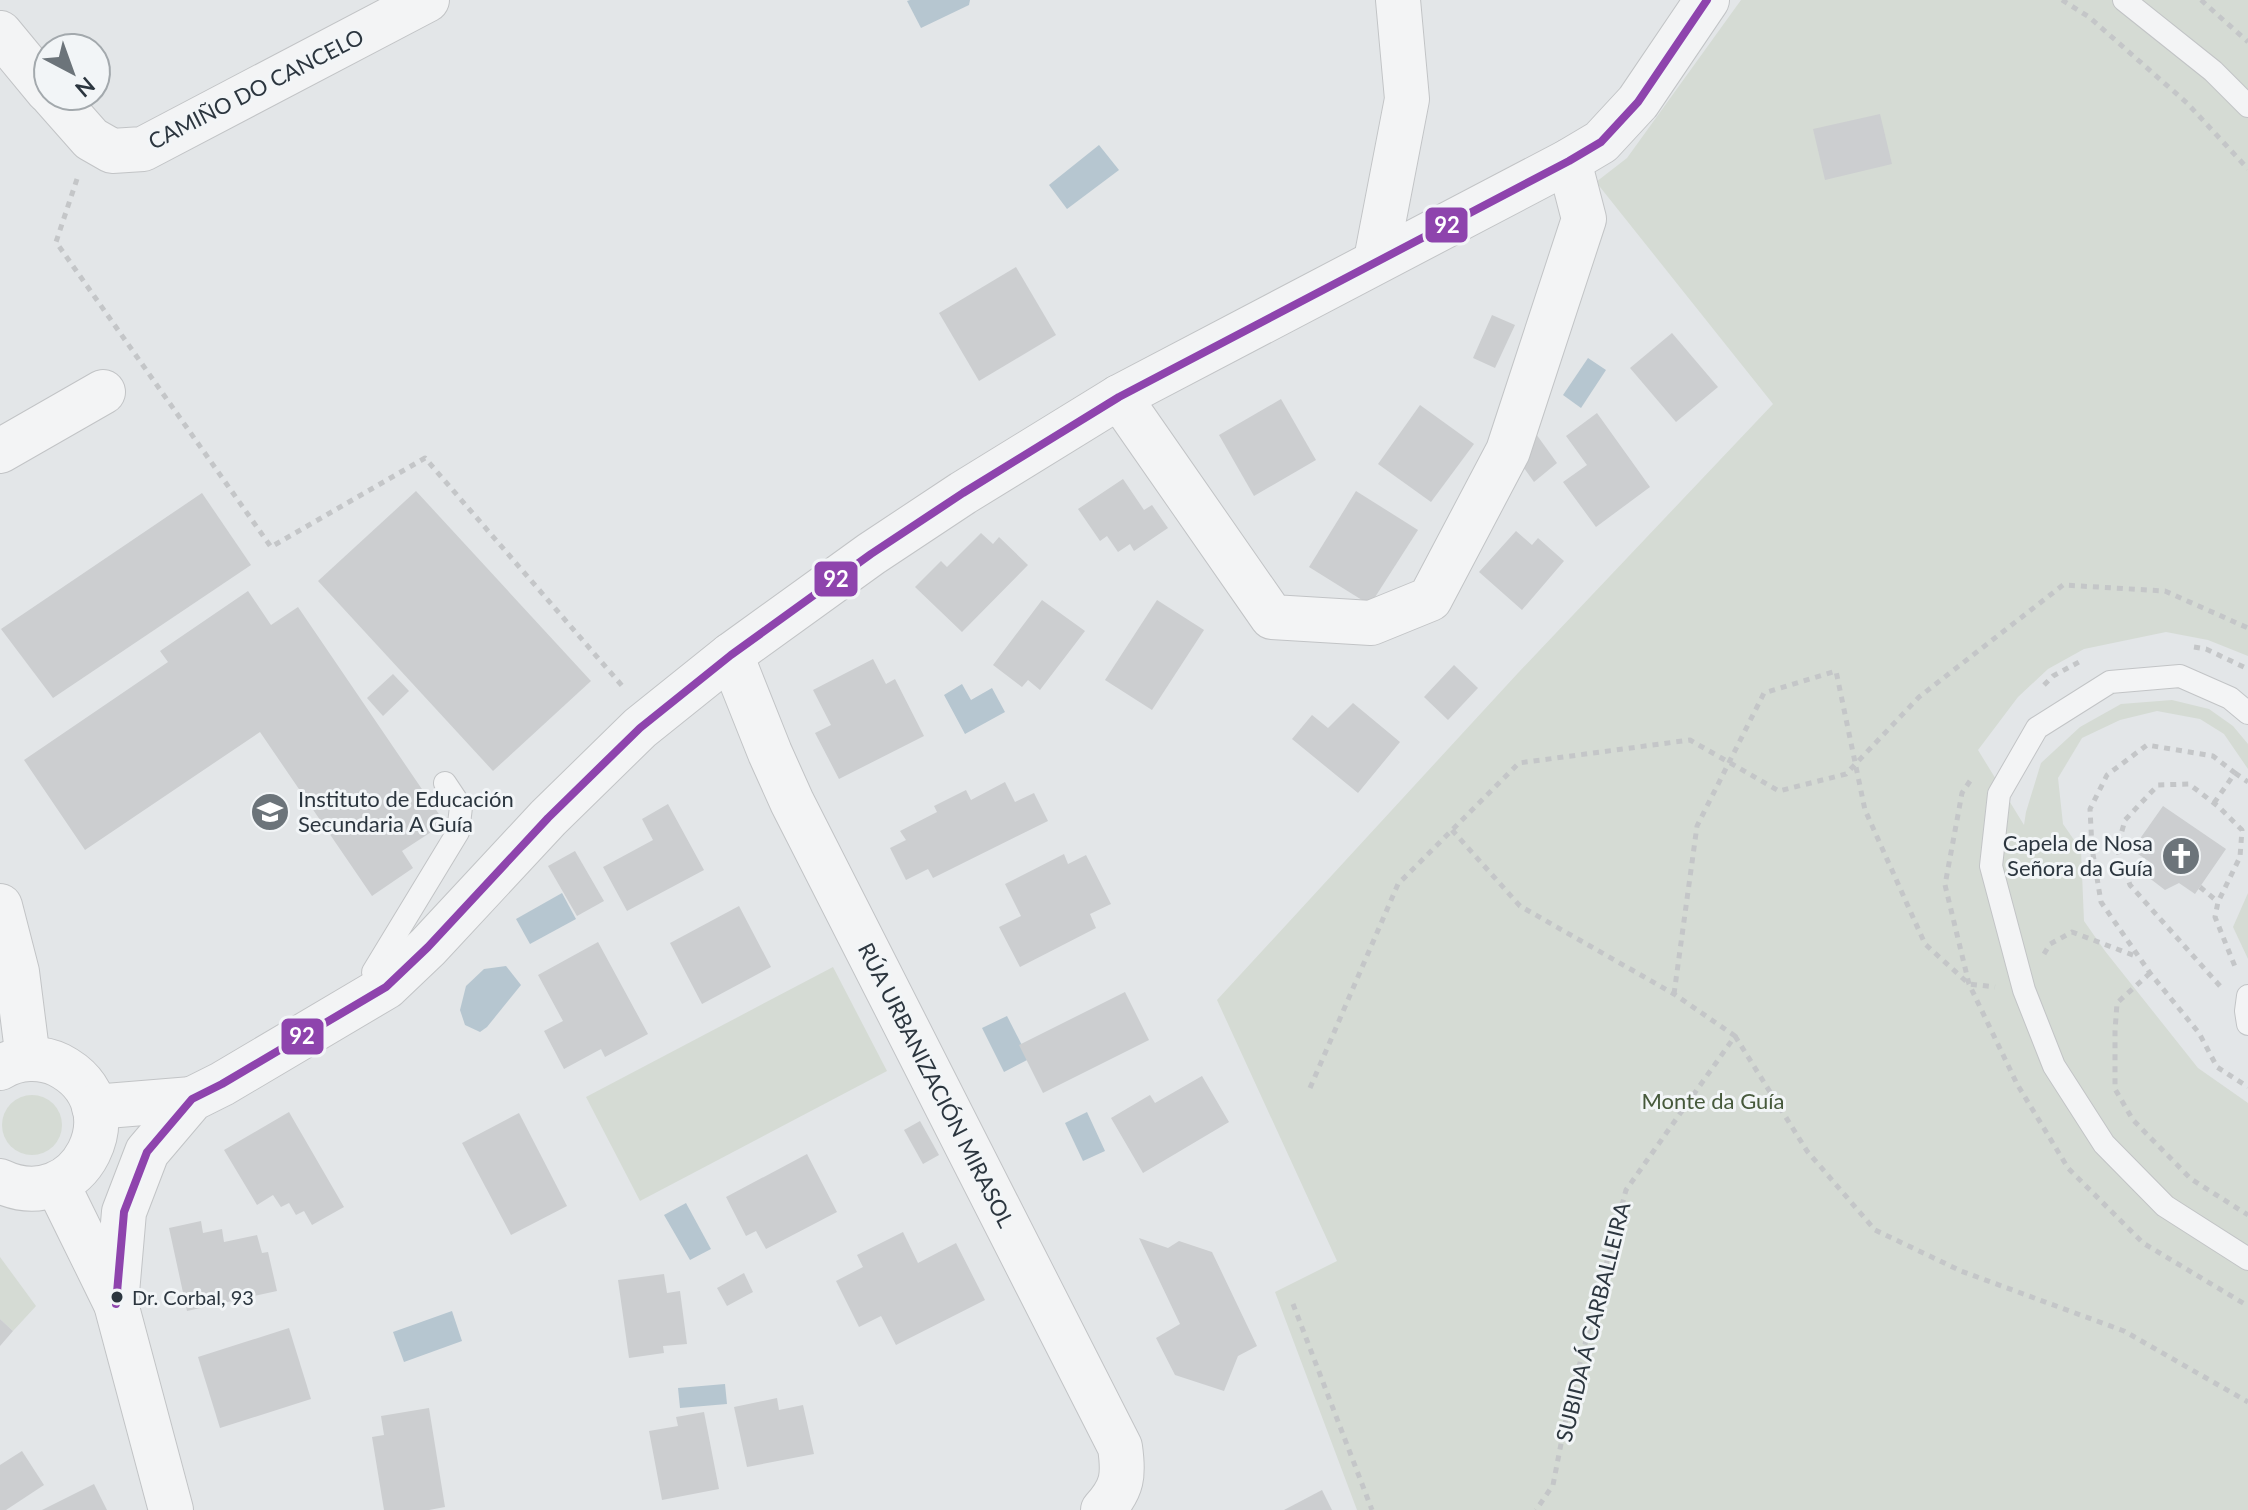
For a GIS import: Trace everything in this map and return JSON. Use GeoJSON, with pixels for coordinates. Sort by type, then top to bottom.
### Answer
{"type":"FeatureCollection","features":[{"type":"Feature","properties":{"kind":"street","name":"CAMIÑO DO CANCELO"},"geometry":{"type":"LineString","coordinates":[[91,139],[112,151],[143,149],[427,0]]}},
{"type":"Feature","properties":{"kind":"street"},"geometry":{"type":"LineString","coordinates":[[1376,260],[1407,99],[1398,0]]}},
{"type":"Feature","properties":{"kind":"street"},"geometry":{"type":"LineString","coordinates":[[94,1107],[192,1099],[386,987],[428,947],[548,818],[652,718],[731,655],[871,554],[1119,397],[1601,142],[1638,102],[1707,0]]}},
{"type":"Feature","properties":{"kind":"street"},"geometry":{"type":"LineString","coordinates":[[0,33],[32,72]]}},
{"type":"Feature","properties":{"kind":"street"},"geometry":{"type":"LineString","coordinates":[[67,112],[91,139]]}},
{"type":"Feature","properties":{"kind":"street"},"geometry":{"type":"LineString","coordinates":[[1119,397],[1272,617],[1371,623],[1430,599],[1508,451],[1584,219],[1569,161]]}},
{"type":"Feature","properties":{"kind":"street"},"geometry":{"type":"LineString","coordinates":[[0,451],[103,392]]}},
{"type":"Feature","properties":{"kind":"street","name":"RÚA URBANIZACIÓN MIRASOL"},"geometry":{"type":"LineString","coordinates":[[731,655],[792,802],[1120,1447],[1123,1470],[1116,1495],[1103,1510]]}},
{"type":"Feature","properties":{"kind":"street"},"geometry":{"type":"LineString","coordinates":[[0,1181],[21,1189],[39,1189],[57,1184],[73,1174],[86,1160],[97,1125],[94,1107],[85,1087],[70,1071],[50,1061],[14,1063],[17,972],[2,920]]}},
{"type":"Feature","properties":{"kind":"street"},"geometry":{"type":"LineString","coordinates":[[116,1304],[124,1212],[147,1152],[192,1099]]}},
{"type":"Feature","properties":{"kind":"street"},"geometry":{"type":"LineString","coordinates":[[57,1184],[116,1304],[171,1510]]}},
{"type":"Feature","properties":{"kind":"lane"},"geometry":{"type":"LineString","coordinates":[[2124,0],[2213,71],[2248,106]]}},
{"type":"Feature","properties":{"kind":"lane"},"geometry":{"type":"LineString","coordinates":[[2248,713],[2230,698],[2180,676],[2110,682],[2037,728],[1999,794],[1991,866],[2024,990],[2054,1066],[2104,1144],[2165,1206],[2248,1259]]}},
{"type":"Feature","properties":{"kind":"lane"},"geometry":{"type":"LineString","coordinates":[[386,987],[373,972],[458,832],[461,807],[445,783]]}},
{"type":"Feature","properties":{"kind":"lane"},"geometry":{"type":"LineString","coordinates":[[2244,988],[2248,1024]]}},
{"type":"Feature","properties":{"kind":"path"},"geometry":{"type":"LineString","coordinates":[[2062,0],[2089,17],[2187,103],[2248,169]]}},
{"type":"Feature","properties":{"kind":"path"},"geometry":{"type":"LineString","coordinates":[[2201,0],[2248,42]]}},
{"type":"Feature","properties":{"kind":"path"},"geometry":{"type":"LineString","coordinates":[[91,139],[56,242],[271,547],[425,458],[652,718]]}},
{"type":"Feature","properties":{"kind":"path"},"geometry":{"type":"LineString","coordinates":[[1310,1088],[1398,884],[1519,763],[1690,740],[1779,791],[1846,774],[1919,697],[2063,585],[2165,591],[2248,628]]}},
{"type":"Feature","properties":{"kind":"path"},"geometry":{"type":"LineString","coordinates":[[1674,994],[1697,826],[1764,693],[1836,671],[1865,810],[1925,944],[1969,984],[2024,990],[2050,944],[2072,932],[2138,957]]}},
{"type":"Feature","properties":{"kind":"path"},"geometry":{"type":"LineString","coordinates":[[2248,782],[2213,756],[2147,745],[2107,775],[2090,809],[2092,848],[2101,902],[2138,957],[2199,1033],[2217,1067],[2248,1087]]}},
{"type":"Feature","properties":{"kind":"path"},"geometry":{"type":"LineString","coordinates":[[2214,803],[2235,773]]}},
{"type":"Feature","properties":{"kind":"path"},"geometry":{"type":"LineString","coordinates":[[2221,988],[2130,885],[2117,849],[2125,820],[2158,785],[2189,784],[2242,830],[2240,857],[2218,902],[2215,917],[2244,988]]}},
{"type":"Feature","properties":{"kind":"path"},"geometry":{"type":"LineString","coordinates":[[1452,830],[1520,906],[1674,994],[1735,1036],[1807,1151],[1875,1230],[1961,1271],[2124,1331],[2248,1402]]}},
{"type":"Feature","properties":{"kind":"path"},"geometry":{"type":"LineString","coordinates":[[2200,887],[2218,902]]}},
{"type":"Feature","properties":{"kind":"path"},"geometry":{"type":"LineString","coordinates":[[2150,973],[2117,1003],[2115,1089],[2133,1120],[2191,1179],[2248,1215]]}},
{"type":"Feature","properties":{"kind":"path","name":"SUBIDA Á CARBALLEIRA"},"geometry":{"type":"LineString","coordinates":[[1536,1510],[1553,1485],[1568,1408],[1626,1190],[1735,1036]]}},
{"type":"Feature","properties":{"kind":"path"},"geometry":{"type":"LineString","coordinates":[[1293,1304],[1372,1510]]}},
{"type":"Feature","properties":{"kind":"green space","name":"Monte da Guía"},"geometry":{"type":"Polygon","coordinates":[[[1741,0],[2248,0],[2248,656],[2208,640],[2166,632],[2084,649],[2048,669],[2018,697],[1978,750],[2024,825],[2041,763],[2080,727],[2121,704],[2172,700],[2209,709],[2233,726],[2248,744],[2248,769],[2224,734],[2200,719],[2157,711],[2120,720],[2082,738],[2058,778],[2063,824],[2081,850],[2084,921],[2198,1068],[2248,1103],[2248,1510],[1357,1510],[1275,1292],[1337,1261],[1217,1000],[1518,673],[1773,404],[1596,182],[1627,158],[1741,0]]]}},
{"type":"Feature","properties":{"kind":"green space"},"geometry":{"type":"Polygon","coordinates":[[[2248,893],[2248,959],[2233,927],[2248,893]]]}},
{"type":"Feature","properties":{"kind":"green space"},"geometry":{"type":"Polygon","coordinates":[[[833,967],[887,1071],[640,1201],[586,1097],[833,967]]]}},
{"type":"Feature","properties":{"kind":"green space"},"geometry":{"type":"Polygon","coordinates":[[[32,1095],[44,1097],[53,1104],[60,1113],[60,1137],[53,1146],[44,1153],[32,1155],[20,1153],[11,1146],[4,1137],[2,1125],[4,1113],[11,1104],[20,1097],[32,1095]]]}},
{"type":"Feature","properties":{"kind":"green space"},"geometry":{"type":"Polygon","coordinates":[[[0,1257],[36,1306],[13,1331],[0,1319],[0,1257]]]}},
{"type":"Feature","properties":{"kind":"shaded area"},"geometry":{"type":"Polygon","coordinates":[[[970,0],[969,5],[921,28],[907,1],[970,0]]]}},
{"type":"Feature","properties":{"kind":"shaded area"},"geometry":{"type":"Polygon","coordinates":[[[1099,145],[1119,170],[1067,209],[1049,185],[1099,145]]]}},
{"type":"Feature","properties":{"kind":"shaded area"},"geometry":{"type":"Polygon","coordinates":[[[1588,358],[1606,370],[1581,408],[1563,395],[1588,358]]]}},
{"type":"Feature","properties":{"kind":"shaded area"},"geometry":{"type":"Polygon","coordinates":[[[962,684],[971,700],[992,688],[1005,712],[965,734],[944,695],[962,684]]]}},
{"type":"Feature","properties":{"kind":"shaded area"},"geometry":{"type":"Polygon","coordinates":[[[562,893],[576,919],[530,944],[516,919],[562,893]]]}},
{"type":"Feature","properties":{"kind":"shaded area"},"geometry":{"type":"Polygon","coordinates":[[[506,966],[521,985],[480,1032],[465,1025],[460,1010],[466,986],[484,969],[506,966]]]}},
{"type":"Feature","properties":{"kind":"shaded area"},"geometry":{"type":"Polygon","coordinates":[[[1007,1016],[1029,1059],[1004,1072],[982,1028],[1007,1016]]]}},
{"type":"Feature","properties":{"kind":"shaded area"},"geometry":{"type":"Polygon","coordinates":[[[1087,1112],[1105,1151],[1083,1161],[1065,1123],[1087,1112]]]}},
{"type":"Feature","properties":{"kind":"shaded area"},"geometry":{"type":"Polygon","coordinates":[[[686,1203],[711,1249],[690,1260],[664,1215],[686,1203]]]}},
{"type":"Feature","properties":{"kind":"shaded area"},"geometry":{"type":"Polygon","coordinates":[[[452,1311],[462,1341],[404,1362],[393,1332],[452,1311]]]}},
{"type":"Feature","properties":{"kind":"shaded area"},"geometry":{"type":"Polygon","coordinates":[[[725,1384],[727,1404],[680,1408],[678,1388],[725,1384]]]}},
{"type":"Feature","properties":{"kind":"building"},"geometry":{"type":"Polygon","coordinates":[[[1880,114],[1892,164],[1825,180],[1813,129],[1880,114]]]}},
{"type":"Feature","properties":{"kind":"building"},"geometry":{"type":"Polygon","coordinates":[[[1016,267],[1056,335],[979,381],[939,313],[1016,267]]]}},
{"type":"Feature","properties":{"kind":"building"},"geometry":{"type":"Polygon","coordinates":[[[1492,315],[1515,325],[1495,368],[1473,358],[1492,315]]]}},
{"type":"Feature","properties":{"kind":"building"},"geometry":{"type":"Polygon","coordinates":[[[1672,333],[1718,387],[1676,422],[1630,368],[1672,333]]]}},
{"type":"Feature","properties":{"kind":"building"},"geometry":{"type":"Polygon","coordinates":[[[1281,399],[1316,460],[1254,496],[1219,435],[1281,399]]]}},
{"type":"Feature","properties":{"kind":"building"},"geometry":{"type":"Polygon","coordinates":[[[1420,405],[1474,444],[1431,502],[1378,464],[1420,405]]]}},
{"type":"Feature","properties":{"kind":"building"},"geometry":{"type":"Polygon","coordinates":[[[1597,413],[1650,487],[1596,527],[1563,482],[1587,465],[1566,436],[1597,413]]]}},
{"type":"Feature","properties":{"kind":"building"},"geometry":{"type":"Polygon","coordinates":[[[1531,427],[1557,463],[1534,482],[1516,457],[1531,427]]]}},
{"type":"Feature","properties":{"kind":"building"},"geometry":{"type":"Polygon","coordinates":[[[1123,479],[1144,510],[1152,505],[1168,528],[1134,551],[1130,544],[1118,552],[1107,536],[1100,541],[1078,509],[1123,479]]]}},
{"type":"Feature","properties":{"kind":"building"},"geometry":{"type":"Polygon","coordinates":[[[416,491],[591,681],[493,771],[318,581],[416,491]]]}},
{"type":"Feature","properties":{"kind":"building"},"geometry":{"type":"Polygon","coordinates":[[[1356,491],[1418,530],[1370,605],[1309,567],[1356,491]]]}},
{"type":"Feature","properties":{"kind":"building"},"geometry":{"type":"Polygon","coordinates":[[[202,493],[251,565],[53,698],[1,629],[202,493]]]}},
{"type":"Feature","properties":{"kind":"building"},"geometry":{"type":"Polygon","coordinates":[[[1516,531],[1532,545],[1538,538],[1564,561],[1522,610],[1479,572],[1516,531]]]}},
{"type":"Feature","properties":{"kind":"building"},"geometry":{"type":"Polygon","coordinates":[[[981,533],[993,544],[999,537],[1028,565],[962,632],[915,587],[941,561],[947,567],[981,533]]]}},
{"type":"Feature","properties":{"kind":"building"},"geometry":{"type":"Polygon","coordinates":[[[248,591],[271,625],[298,607],[445,823],[402,851],[413,868],[372,896],[260,732],[85,850],[24,760],[168,662],[160,651],[248,591]]]}},
{"type":"Feature","properties":{"kind":"building"},"geometry":{"type":"Polygon","coordinates":[[[1042,600],[1085,631],[1040,690],[1028,680],[1022,687],[993,665],[1042,600]]]}},
{"type":"Feature","properties":{"kind":"building"},"geometry":{"type":"Polygon","coordinates":[[[1157,600],[1204,630],[1152,710],[1105,680],[1157,600]]]}},
{"type":"Feature","properties":{"kind":"building"},"geometry":{"type":"Polygon","coordinates":[[[873,659],[886,684],[895,679],[924,736],[839,779],[815,733],[831,725],[813,690],[873,659]]]}},
{"type":"Feature","properties":{"kind":"building"},"geometry":{"type":"Polygon","coordinates":[[[1454,665],[1478,688],[1448,720],[1424,697],[1454,665]]]}},
{"type":"Feature","properties":{"kind":"building"},"geometry":{"type":"Polygon","coordinates":[[[393,674],[409,691],[383,716],[367,698],[393,674]]]}},
{"type":"Feature","properties":{"kind":"building"},"geometry":{"type":"Polygon","coordinates":[[[1353,703],[1400,742],[1358,793],[1292,739],[1312,715],[1328,728],[1353,703]]]}},
{"type":"Feature","properties":{"kind":"building"},"geometry":{"type":"Polygon","coordinates":[[[1005,782],[1015,802],[1034,793],[1048,821],[933,878],[928,869],[906,880],[890,848],[906,840],[900,831],[937,812],[934,806],[966,790],[971,800],[1005,782]]]}},
{"type":"Feature","properties":{"kind":"building"},"geometry":{"type":"Polygon","coordinates":[[[668,804],[704,870],[627,911],[603,867],[653,840],[642,819],[668,804]]]}},
{"type":"Feature","properties":{"kind":"building","name":"Capela de Nosa Señora da Guía"},"geometry":{"type":"Polygon","coordinates":[[[2163,806],[2226,849],[2195,894],[2179,883],[2165,890],[2148,877],[2150,862],[2132,850],[2163,806]]]}},
{"type":"Feature","properties":{"kind":"building"},"geometry":{"type":"Polygon","coordinates":[[[575,851],[604,901],[577,916],[548,866],[575,851]]]}},
{"type":"Feature","properties":{"kind":"building"},"geometry":{"type":"Polygon","coordinates":[[[1064,854],[1068,864],[1086,855],[1111,904],[1090,914],[1096,928],[1020,967],[999,927],[1021,916],[1005,884],[1064,854]]]}},
{"type":"Feature","properties":{"kind":"building"},"geometry":{"type":"Polygon","coordinates":[[[739,906],[771,967],[702,1004],[670,943],[739,906]]]}},
{"type":"Feature","properties":{"kind":"building"},"geometry":{"type":"Polygon","coordinates":[[[598,942],[648,1034],[605,1057],[601,1049],[564,1069],[544,1031],[563,1021],[538,975],[598,942]]]}},
{"type":"Feature","properties":{"kind":"building"},"geometry":{"type":"Polygon","coordinates":[[[1125,992],[1149,1040],[1043,1093],[1019,1045],[1125,992]]]}},
{"type":"Feature","properties":{"kind":"building"},"geometry":{"type":"Polygon","coordinates":[[[1202,1076],[1229,1122],[1143,1173],[1111,1118],[1150,1095],[1155,1103],[1202,1076]]]}},
{"type":"Feature","properties":{"kind":"building"},"geometry":{"type":"Polygon","coordinates":[[[289,1112],[344,1207],[312,1225],[304,1211],[296,1215],[289,1203],[281,1207],[273,1195],[257,1205],[224,1150],[289,1112]]]}},
{"type":"Feature","properties":{"kind":"building"},"geometry":{"type":"Polygon","coordinates":[[[519,1113],[567,1206],[511,1235],[462,1143],[519,1113]]]}},
{"type":"Feature","properties":{"kind":"building"},"geometry":{"type":"Polygon","coordinates":[[[920,1121],[939,1155],[923,1164],[904,1130],[920,1121]]]}},
{"type":"Feature","properties":{"kind":"building"},"geometry":{"type":"Polygon","coordinates":[[[807,1154],[837,1212],[766,1249],[756,1231],[746,1236],[726,1197],[807,1154]]]}},
{"type":"Feature","properties":{"kind":"building"},"geometry":{"type":"Polygon","coordinates":[[[201,1221],[203,1233],[222,1229],[224,1242],[257,1235],[262,1253],[268,1252],[277,1291],[187,1311],[169,1228],[201,1221]]]}},
{"type":"Feature","properties":{"kind":"building"},"geometry":{"type":"Polygon","coordinates":[[[903,1232],[918,1263],[956,1243],[985,1300],[896,1345],[881,1316],[859,1327],[836,1281],[863,1267],[857,1255],[903,1232]]]}},
{"type":"Feature","properties":{"kind":"building"},"geometry":{"type":"Polygon","coordinates":[[[1139,1238],[1168,1248],[1179,1241],[1212,1252],[1257,1346],[1238,1356],[1224,1391],[1175,1375],[1156,1338],[1180,1324],[1139,1238]]]}},
{"type":"Feature","properties":{"kind":"building"},"geometry":{"type":"Polygon","coordinates":[[[744,1273],[753,1292],[727,1306],[717,1288],[744,1273]]]}},
{"type":"Feature","properties":{"kind":"building"},"geometry":{"type":"Polygon","coordinates":[[[664,1274],[667,1293],[680,1291],[687,1344],[663,1346],[664,1353],[629,1358],[618,1280],[664,1274]]]}},
{"type":"Feature","properties":{"kind":"building"},"geometry":{"type":"Polygon","coordinates":[[[0,1319],[13,1331],[0,1346],[0,1319]]]}},
{"type":"Feature","properties":{"kind":"building"},"geometry":{"type":"Polygon","coordinates":[[[289,1328],[311,1399],[220,1428],[198,1357],[289,1328]]]}},
{"type":"Feature","properties":{"kind":"building"},"geometry":{"type":"Polygon","coordinates":[[[777,1398],[779,1410],[803,1405],[814,1454],[747,1467],[734,1407],[777,1398]]]}},
{"type":"Feature","properties":{"kind":"building"},"geometry":{"type":"Polygon","coordinates":[[[429,1408],[445,1507],[384,1510],[372,1437],[384,1435],[381,1416],[429,1408]]]}},
{"type":"Feature","properties":{"kind":"building"},"geometry":{"type":"Polygon","coordinates":[[[704,1412],[719,1489],[662,1500],[649,1431],[678,1426],[676,1417],[704,1412]]]}},
{"type":"Feature","properties":{"kind":"building"},"geometry":{"type":"Polygon","coordinates":[[[22,1451],[44,1485],[6,1510],[0,1510],[0,1465],[22,1451]]]}},
{"type":"Feature","properties":{"kind":"building"},"geometry":{"type":"Polygon","coordinates":[[[94,1484],[107,1510],[42,1510],[94,1484]]]}},
{"type":"Feature","properties":{"kind":"building"},"geometry":{"type":"Polygon","coordinates":[[[1322,1490],[1332,1510],[1284,1510],[1322,1490]]]}},
{"type":"Feature","properties":{"kind":"transit line","name":"92"},"geometry":{"type":"LineString","coordinates":[[116,1304],[124,1212],[147,1152],[192,1099],[386,987],[428,947],[548,818],[640,728],[731,655],[871,554],[1119,397],[1601,142],[1638,102],[1707,0]]}},
{"type":"Feature","properties":{"kind":"place","name":"Instituto de Educación Secundaria A Guía"},"geometry":{"type":"Point","coordinates":[270,812]}},
{"type":"Feature","properties":{"kind":"place","name":"Capela de Nosa Señora da Guía"},"geometry":{"type":"Point","coordinates":[2181,856]}},
{"type":"Feature","properties":{"kind":"place","name":"Dr. Corbal, 93"},"geometry":{"type":"Point","coordinates":[117,1297]}}]}
